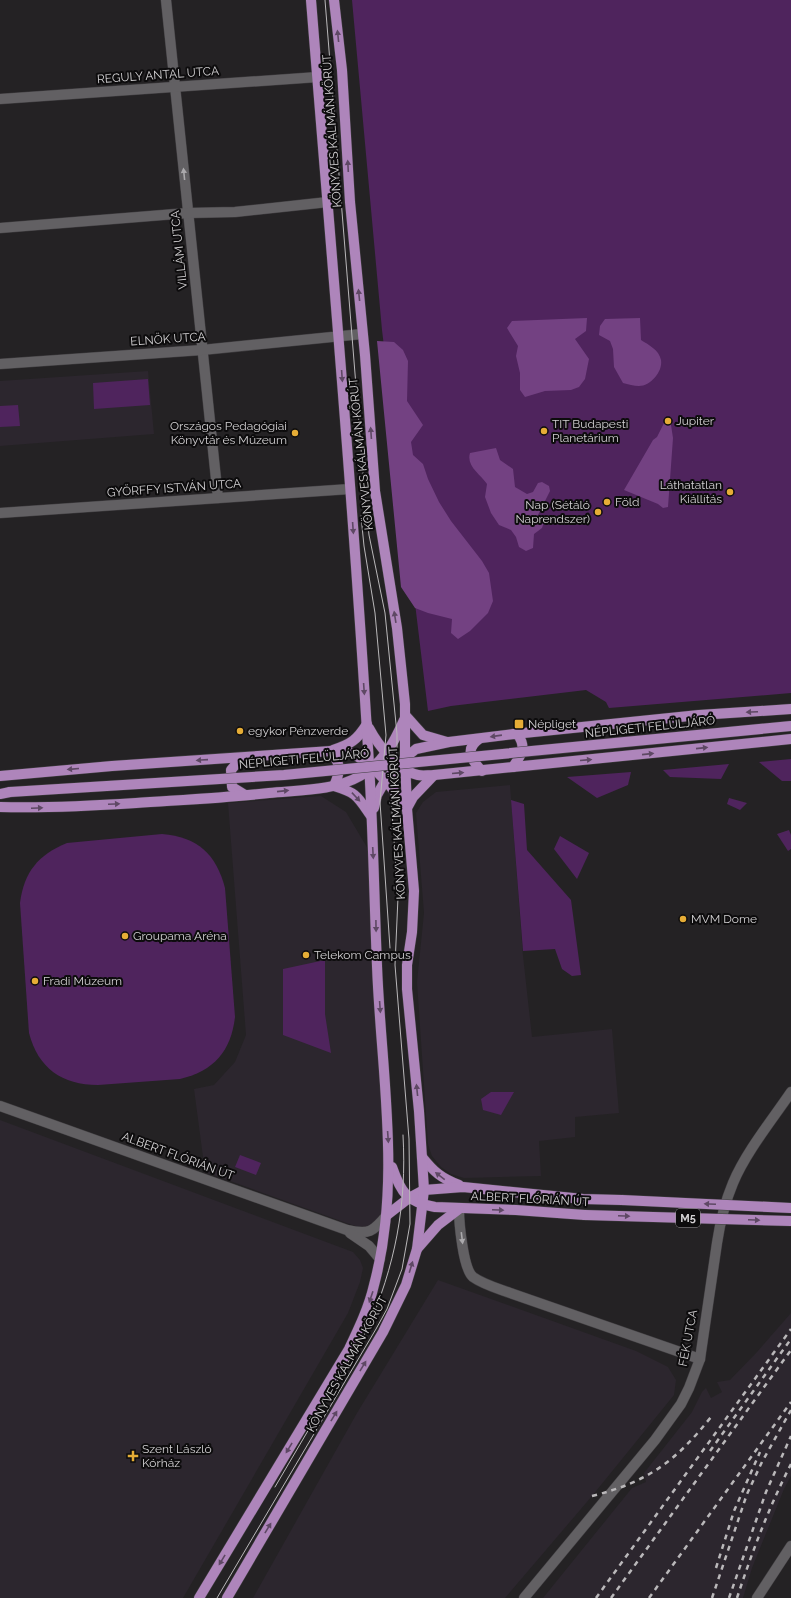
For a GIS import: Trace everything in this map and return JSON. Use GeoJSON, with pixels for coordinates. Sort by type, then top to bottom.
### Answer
{"type":"FeatureCollection","features":[{"type":"Feature","properties":{"kind":"main road","name":"KÖNYVES KÁLMÁN KÖRÚT"},"geometry":{"type":"LineString","coordinates":[[199,1598],[350,1349],[365,1314],[374,1286],[387,1215],[390,1162],[377,968],[370,769],[339,337],[311,0]]}},
{"type":"Feature","properties":{"kind":"main road","name":"KÖNYVES KÁLMÁN KÖRÚT"},"geometry":{"type":"LineString","coordinates":[[226,1598],[384,1332],[406,1285],[417,1249],[423,1205],[424,1190],[422,1157],[407,989],[407,965],[412,932],[414,891],[403,764],[406,716],[397,628],[375,491],[350,202],[342,70],[334,0]]}},
{"type":"Feature","properties":{"kind":"main road"},"geometry":{"type":"LineString","coordinates":[[372,818],[378,795],[385,781],[416,749],[450,742],[514,734],[698,715],[791,709]]}},
{"type":"Feature","properties":{"kind":"main road"},"geometry":{"type":"LineString","coordinates":[[0,807],[75,807],[245,795],[334,786],[359,777],[387,753],[406,716],[423,735],[450,742]]}},
{"type":"Feature","properties":{"kind":"main road"},"geometry":{"type":"LineString","coordinates":[[331,751],[348,745],[358,738],[367,724],[376,741],[387,753],[417,774],[434,776],[791,739]]}},
{"type":"Feature","properties":{"kind":"main road","name":"NÉPLIGETI FELÜLJÁRÓ"},"geometry":{"type":"LineString","coordinates":[[3,792],[292,774],[791,726]]}},
{"type":"Feature","properties":{"kind":"main road"},"geometry":{"type":"LineString","coordinates":[[513,767],[521,755],[523,748],[522,741],[518,735],[514,734]]}},
{"type":"Feature","properties":{"kind":"main road"},"geometry":{"type":"LineString","coordinates":[[479,739],[474,743],[471,750],[472,758],[482,771]]}},
{"type":"Feature","properties":{"kind":"main road"},"geometry":{"type":"LineString","coordinates":[[331,751],[339,762],[339,774],[334,786]]}},
{"type":"Feature","properties":{"kind":"main road"},"geometry":{"type":"LineString","coordinates":[[0,776],[112,766],[331,751],[351,753],[385,781],[396,792],[407,808],[413,797],[434,776]]}},
{"type":"Feature","properties":{"kind":"main road"},"geometry":{"type":"LineString","coordinates":[[241,758],[231,770],[232,787],[245,795]]}},
{"type":"Feature","properties":{"kind":"main road"},"geometry":{"type":"LineString","coordinates":[[334,786],[351,791],[360,800],[372,818]]}},
{"type":"Feature","properties":{"kind":"main road","name":"M5"},"geometry":{"type":"LineString","coordinates":[[422,1157],[436,1173],[445,1180],[463,1187]]}},
{"type":"Feature","properties":{"kind":"main road","name":"M5"},"geometry":{"type":"LineString","coordinates":[[390,1162],[402,1191],[409,1198],[423,1205],[459,1209]]}},
{"type":"Feature","properties":{"kind":"main road","name":"ALBERT FLÓRIÁN ÚT"},"geometry":{"type":"LineString","coordinates":[[424,1190],[463,1187],[583,1198],[791,1208]]}},
{"type":"Feature","properties":{"kind":"main road"},"geometry":{"type":"LineString","coordinates":[[387,1215],[409,1198],[424,1190]]}},
{"type":"Feature","properties":{"kind":"main road"},"geometry":{"type":"LineString","coordinates":[[417,1249],[438,1225],[459,1209]]}},
{"type":"Feature","properties":{"kind":"main road","name":"ALBERT FLÓRIÁN ÚT"},"geometry":{"type":"LineString","coordinates":[[459,1209],[516,1210],[585,1215],[791,1221]]}},
{"type":"Feature","properties":{"kind":"street","name":"VILLÁM UTCA"},"geometry":{"type":"LineString","coordinates":[[166,0],[218,498]]}},
{"type":"Feature","properties":{"kind":"street","name":"REGULY ANTAL UTCA"},"geometry":{"type":"LineString","coordinates":[[0,99],[318,77]]}},
{"type":"Feature","properties":{"kind":"street"},"geometry":{"type":"LineString","coordinates":[[0,228],[188,213],[235,212],[328,202]]}},
{"type":"Feature","properties":{"kind":"street","name":"ELNÖK UTCA"},"geometry":{"type":"LineString","coordinates":[[0,364],[202,350],[362,334]]}},
{"type":"Feature","properties":{"kind":"street","name":"GYŐRFFY ISTVÁN UTCA"},"geometry":{"type":"LineString","coordinates":[[0,513],[350,489]]}},
{"type":"Feature","properties":{"kind":"street","name":"FÉK UTCA"},"geometry":{"type":"LineString","coordinates":[[524,1598],[655,1440],[681,1404],[700,1359],[716,1243],[733,1184],[744,1163],[791,1092]]}},
{"type":"Feature","properties":{"kind":"street","name":"ALBERT FLÓRIÁN ÚT"},"geometry":{"type":"LineString","coordinates":[[0,1106],[347,1230],[362,1234],[372,1230],[387,1215]]}},
{"type":"Feature","properties":{"kind":"street","name":"ALBERT FLÓRIÁN ÚT"},"geometry":{"type":"LineString","coordinates":[[459,1209],[459,1221],[467,1268],[473,1277],[483,1282],[700,1359]]}},
{"type":"Feature","properties":{"kind":"street","name":"ALBERT FLÓRIÁN ÚT"},"geometry":{"type":"LineString","coordinates":[[347,1230],[369,1246],[380,1259]]}},
{"type":"Feature","properties":{"kind":"street"},"geometry":{"type":"LineString","coordinates":[[757,1598],[791,1546]]}},
{"type":"Feature","properties":{"kind":"shaded area","name":"Népliget"},"geometry":{"type":"Polygon","coordinates":[[[352,0],[791,0],[791,693],[609,708],[606,702],[586,690],[451,706],[428,711],[382,330],[352,0]]]}},
{"type":"Feature","properties":{"kind":"shaded area"},"geometry":{"type":"Polygon","coordinates":[[[587,318],[586,331],[575,339],[589,359],[585,379],[579,387],[571,390],[545,391],[525,397],[520,390],[520,373],[516,356],[518,346],[507,328],[512,321],[587,318]]]}},
{"type":"Feature","properties":{"kind":"shaded area"},"geometry":{"type":"Polygon","coordinates":[[[640,318],[641,340],[658,353],[661,360],[661,365],[655,378],[647,384],[639,386],[623,383],[614,367],[613,349],[610,341],[599,335],[600,326],[605,319],[640,318]]]}},
{"type":"Feature","properties":{"kind":"shaded area"},"geometry":{"type":"Polygon","coordinates":[[[377,341],[394,342],[403,350],[408,361],[407,401],[423,425],[411,442],[413,455],[423,464],[428,479],[439,502],[451,521],[482,561],[489,573],[493,601],[488,613],[470,631],[458,639],[451,633],[452,619],[415,608],[401,587],[377,341]]]}},
{"type":"Feature","properties":{"kind":"shaded area"},"geometry":{"type":"Polygon","coordinates":[[[148,371],[154,434],[0,446],[0,381],[148,371]]]}},
{"type":"Feature","properties":{"kind":"shaded area"},"geometry":{"type":"Polygon","coordinates":[[[148,379],[150,405],[94,409],[93,383],[148,379]]]}},
{"type":"Feature","properties":{"kind":"shaded area"},"geometry":{"type":"Polygon","coordinates":[[[18,405],[20,426],[0,427],[0,406],[18,405]]]}},
{"type":"Feature","properties":{"kind":"shaded area"},"geometry":{"type":"Polygon","coordinates":[[[664,423],[671,425],[673,438],[668,507],[663,508],[658,504],[624,490],[664,423]]]}},
{"type":"Feature","properties":{"kind":"shaded area"},"geometry":{"type":"Polygon","coordinates":[[[496,448],[500,460],[513,469],[515,487],[527,494],[533,492],[538,483],[542,482],[549,486],[550,491],[538,515],[544,522],[542,528],[534,534],[533,548],[526,551],[519,547],[516,537],[511,530],[499,525],[491,513],[485,497],[487,484],[474,470],[470,462],[470,453],[496,448]]]}},
{"type":"Feature","properties":{"kind":"shaded area"},"geometry":{"type":"Polygon","coordinates":[[[791,759],[791,781],[782,781],[759,762],[791,759]]]}},
{"type":"Feature","properties":{"kind":"shaded area"},"geometry":{"type":"Polygon","coordinates":[[[729,764],[721,779],[670,777],[663,770],[729,764]]]}},
{"type":"Feature","properties":{"kind":"shaded area"},"geometry":{"type":"Polygon","coordinates":[[[631,772],[628,785],[597,798],[567,777],[631,772]]]}},
{"type":"Feature","properties":{"kind":"shaded area"},"geometry":{"type":"Polygon","coordinates":[[[510,785],[523,956],[532,1037],[612,1029],[619,1113],[575,1117],[575,1137],[539,1141],[541,1176],[464,1178],[451,1174],[441,1167],[432,1156],[428,1144],[417,982],[424,913],[416,813],[423,802],[436,792],[510,785]]]}},
{"type":"Feature","properties":{"kind":"shaded area"},"geometry":{"type":"Polygon","coordinates":[[[321,796],[346,812],[368,849],[386,1141],[380,1235],[205,1172],[194,1089],[214,1085],[235,1062],[246,1035],[228,803],[321,796]]]}},
{"type":"Feature","properties":{"kind":"shaded area"},"geometry":{"type":"Polygon","coordinates":[[[729,798],[747,803],[740,810],[727,804],[729,798]]]}},
{"type":"Feature","properties":{"kind":"shaded area"},"geometry":{"type":"Polygon","coordinates":[[[511,800],[524,804],[527,850],[571,900],[581,975],[572,976],[562,969],[555,949],[523,951],[511,800]]]}},
{"type":"Feature","properties":{"kind":"shaded area"},"geometry":{"type":"Polygon","coordinates":[[[789,830],[791,835],[791,849],[788,851],[777,834],[789,830]]]}},
{"type":"Feature","properties":{"kind":"shaded area","name":"Groupama Aréna"},"geometry":{"type":"Polygon","coordinates":[[[162,834],[186,839],[204,849],[216,866],[225,888],[235,1017],[230,1040],[219,1058],[211,1065],[202,1071],[180,1079],[98,1085],[73,1082],[53,1072],[45,1065],[33,1045],[29,1033],[20,903],[25,882],[34,866],[40,859],[67,843],[162,834]]]}},
{"type":"Feature","properties":{"kind":"shaded area"},"geometry":{"type":"Polygon","coordinates":[[[560,836],[589,853],[577,879],[554,849],[560,836]]]}},
{"type":"Feature","properties":{"kind":"shaded area"},"geometry":{"type":"Polygon","coordinates":[[[325,960],[325,1014],[331,1053],[283,1035],[283,969],[325,960]]]}},
{"type":"Feature","properties":{"kind":"shaded area"},"geometry":{"type":"Polygon","coordinates":[[[491,1092],[514,1092],[501,1115],[483,1110],[481,1099],[491,1092]]]}},
{"type":"Feature","properties":{"kind":"shaded area","name":"Szent László Kórház"},"geometry":{"type":"Polygon","coordinates":[[[0,1120],[353,1252],[360,1260],[363,1268],[360,1282],[348,1313],[183,1598],[0,1598],[0,1120]]]}},
{"type":"Feature","properties":{"kind":"shaded area"},"geometry":{"type":"Polygon","coordinates":[[[240,1155],[261,1163],[256,1175],[235,1167],[240,1155]]]}},
{"type":"Feature","properties":{"kind":"shaded area"},"geometry":{"type":"Polygon","coordinates":[[[438,1280],[636,1351],[668,1367],[676,1380],[674,1395],[592,1496],[505,1598],[253,1598],[357,1413],[438,1280]]]}},
{"type":"Feature","properties":{"kind":"shaded area"},"geometry":{"type":"Polygon","coordinates":[[[791,1313],[791,1476],[784,1489],[752,1568],[743,1598],[543,1598],[632,1488],[646,1482],[644,1473],[692,1412],[702,1392],[706,1388],[711,1398],[722,1392],[717,1382],[730,1380],[791,1313]]]}},
{"type":"Feature","properties":{"kind":"tram line"},"geometry":{"type":"LineString","coordinates":[[217,1598],[387,1309],[402,1269],[410,1224],[409,1139],[395,965],[398,897],[391,797],[397,750],[397,734],[385,613],[369,535],[365,498],[325,0]]}},
{"type":"Feature","properties":{"kind":"tram line"},"geometry":{"type":"LineString","coordinates":[[361,516],[364,546],[375,613],[386,735],[380,802],[390,948]]}},
{"type":"Feature","properties":{"kind":"tram line"},"geometry":{"type":"LineString","coordinates":[[275,1487],[367,1330],[377,1306],[392,1259],[401,1211],[404,1161],[403,1135]]}},
{"type":"Feature","properties":{"kind":"railway"},"geometry":{"type":"LineString","coordinates":[[596,1598],[791,1329]]}},
{"type":"Feature","properties":{"kind":"railway"},"geometry":{"type":"LineString","coordinates":[[710,1451],[791,1339]]}},
{"type":"Feature","properties":{"kind":"railway"},"geometry":{"type":"LineString","coordinates":[[611,1598],[791,1350]]}},
{"type":"Feature","properties":{"kind":"railway"},"geometry":{"type":"LineString","coordinates":[[649,1598],[791,1402]]}},
{"type":"Feature","properties":{"kind":"railway"},"geometry":{"type":"LineString","coordinates":[[712,1598],[747,1494],[762,1462],[791,1410]]}},
{"type":"Feature","properties":{"kind":"railway"},"geometry":{"type":"LineString","coordinates":[[592,1496],[629,1484],[659,1468],[686,1446],[711,1417]]}},
{"type":"Feature","properties":{"kind":"railway"},"geometry":{"type":"LineString","coordinates":[[729,1598],[766,1492],[791,1436]]}},
{"type":"Feature","properties":{"kind":"railway"},"geometry":{"type":"LineString","coordinates":[[716,1568],[734,1511],[760,1452]]}},
{"type":"Feature","properties":{"kind":"railway"},"geometry":{"type":"LineString","coordinates":[[737,1598],[761,1530],[791,1464]]}},
{"type":"Feature","properties":{"kind":"place","name":"Jupiter"},"geometry":{"type":"Point","coordinates":[668,421]}},
{"type":"Feature","properties":{"kind":"place","name":"TIT Budapesti Planetárium"},"geometry":{"type":"Point","coordinates":[544,431]}},
{"type":"Feature","properties":{"kind":"place","name":"Országos Pedagógiai Könyvtár és Múzeum"},"geometry":{"type":"Point","coordinates":[295,433]}},
{"type":"Feature","properties":{"kind":"place","name":"Láthatatlan Kiállítás"},"geometry":{"type":"Point","coordinates":[730,492]}},
{"type":"Feature","properties":{"kind":"place","name":"Föld"},"geometry":{"type":"Point","coordinates":[607,502]}},
{"type":"Feature","properties":{"kind":"place","name":"Nap (Sétáló Naprendszer)"},"geometry":{"type":"Point","coordinates":[598,512]}},
{"type":"Feature","properties":{"kind":"place","name":"Népliget"},"geometry":{"type":"Point","coordinates":[519,724]}},
{"type":"Feature","properties":{"kind":"place","name":"egykor Pénzverde"},"geometry":{"type":"Point","coordinates":[240,731]}},
{"type":"Feature","properties":{"kind":"place","name":"MVM Dome"},"geometry":{"type":"Point","coordinates":[683,919]}},
{"type":"Feature","properties":{"kind":"place","name":"Groupama Aréna"},"geometry":{"type":"Point","coordinates":[125,936]}},
{"type":"Feature","properties":{"kind":"place","name":"Telekom Campus"},"geometry":{"type":"Point","coordinates":[306,955]}},
{"type":"Feature","properties":{"kind":"place","name":"Fradi Múzeum"},"geometry":{"type":"Point","coordinates":[35,981]}},
{"type":"Feature","properties":{"kind":"place","name":"Szent László Kórház"},"geometry":{"type":"Point","coordinates":[133,1456]}}]}
